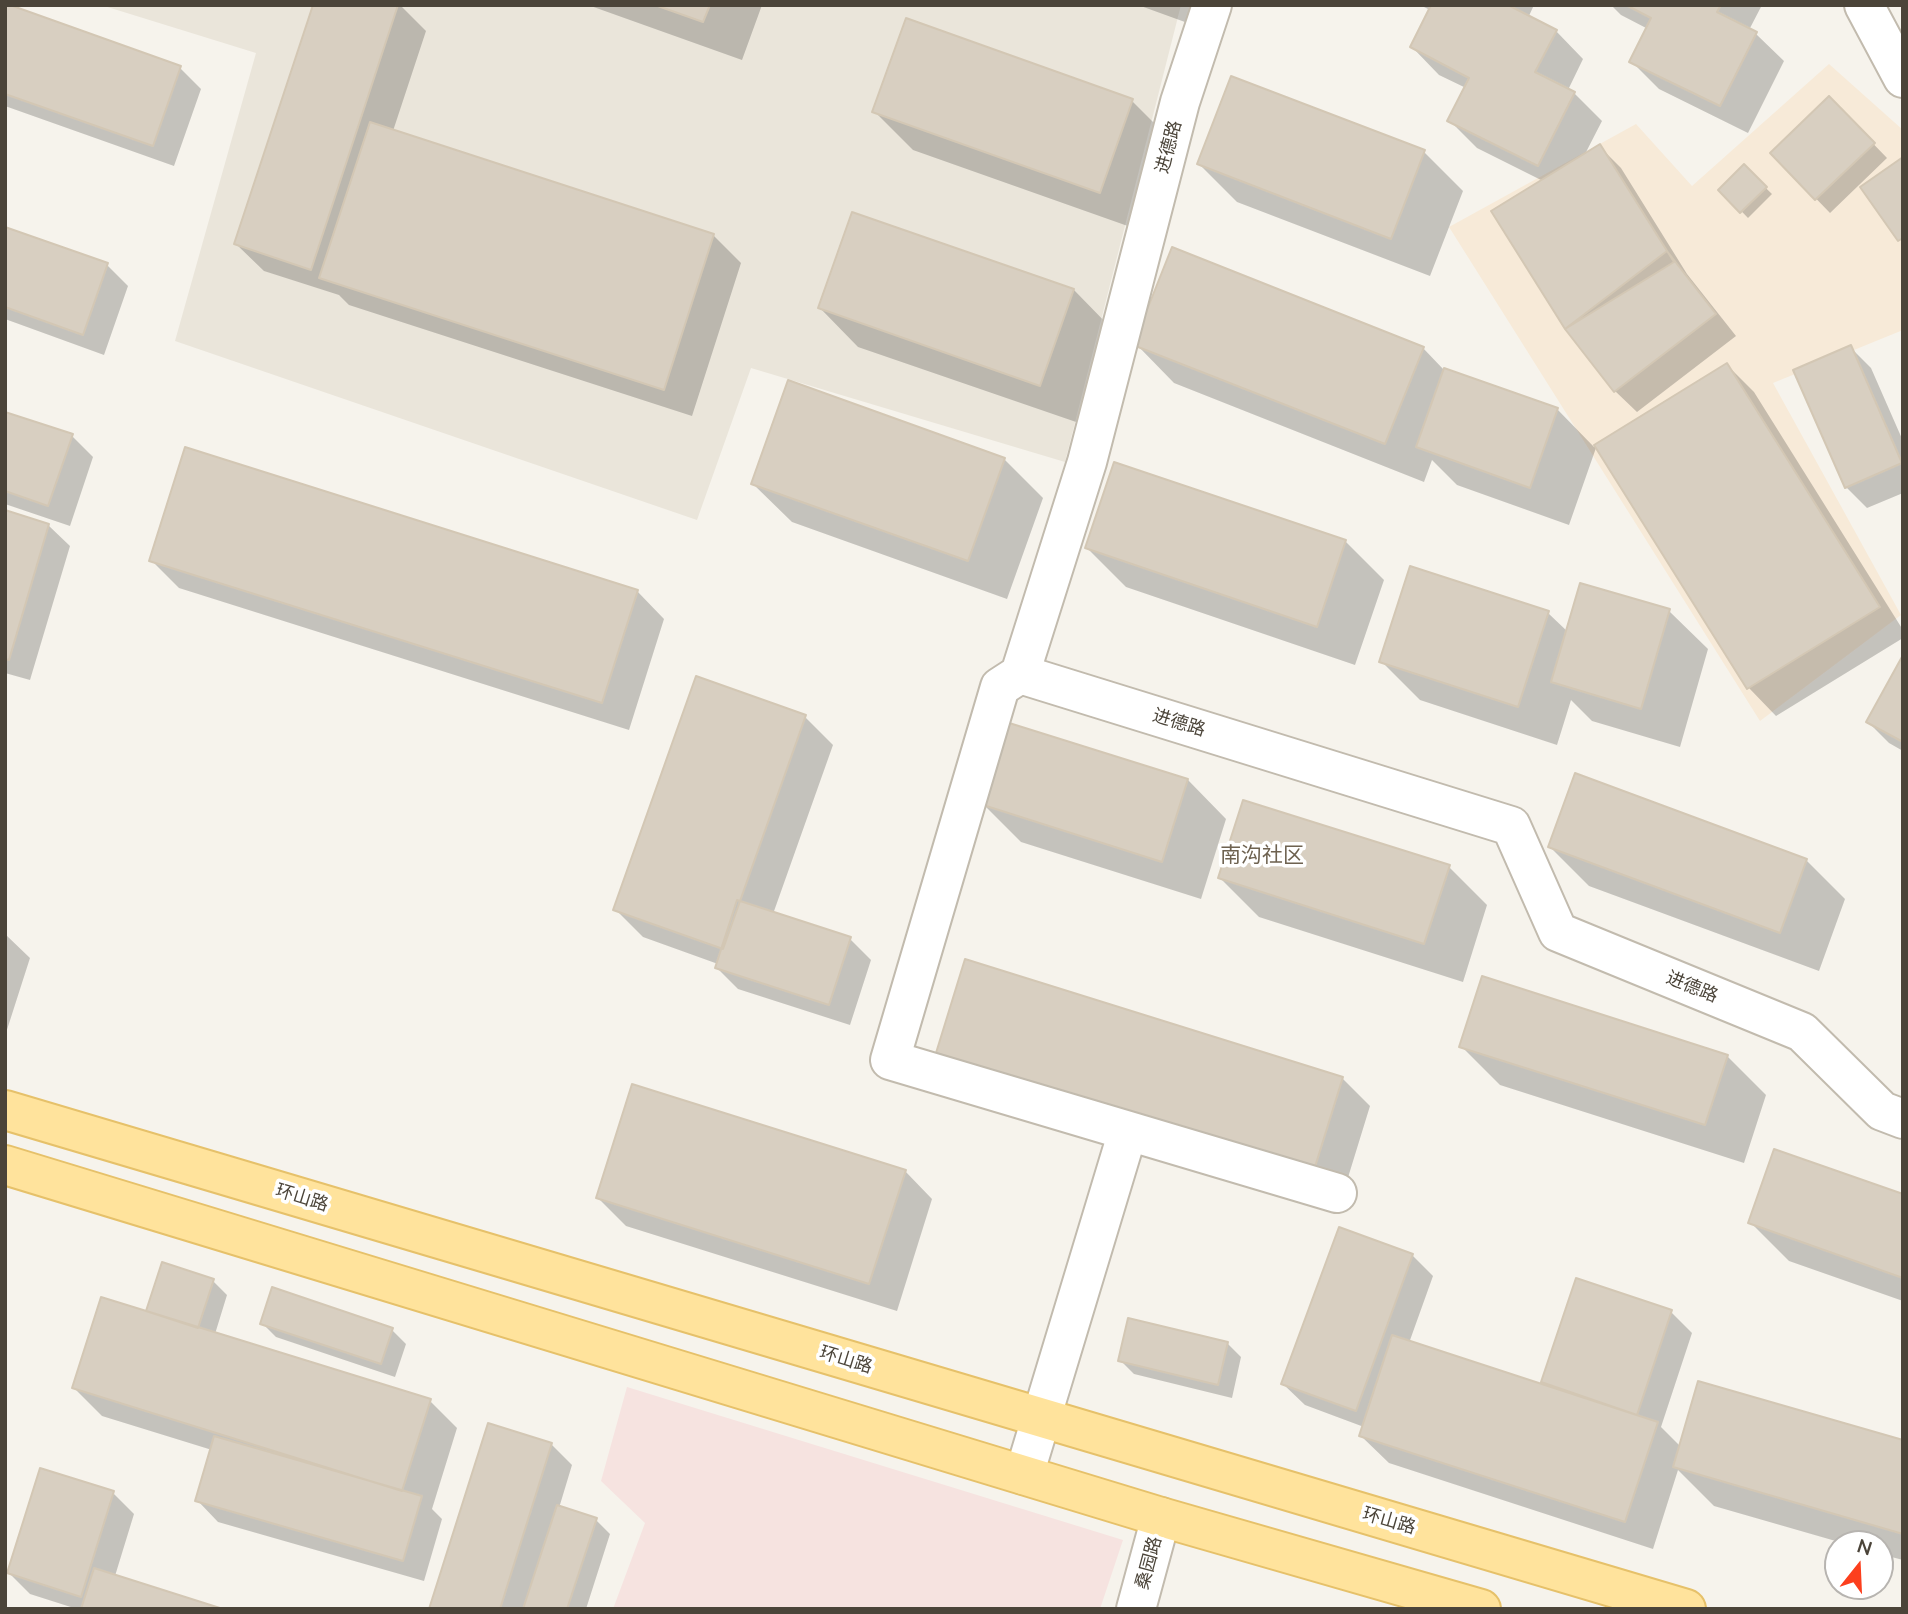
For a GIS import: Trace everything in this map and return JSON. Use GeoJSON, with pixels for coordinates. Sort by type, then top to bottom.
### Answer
{"type":"FeatureCollection","features":[{"type":"Feature","properties":{"kind":"main road","name":"环山路"},"geometry":{"type":"LineString","coordinates":[[5,1110],[1686,1609]]}},
{"type":"Feature","properties":{"kind":"main road"},"geometry":{"type":"LineString","coordinates":[[5,1165],[1161,1517],[1481,1609]]}},
{"type":"Feature","properties":{"kind":"street","name":"进德路"},"geometry":{"type":"LineString","coordinates":[[1212,5],[1180,102],[1087,462],[1020,674],[1511,826],[1558,932],[1802,1032],[1882,1111],[1903,1119]]}},
{"type":"Feature","properties":{"kind":"street"},"geometry":{"type":"LineString","coordinates":[[1864,5],[1903,78]]}},
{"type":"Feature","properties":{"kind":"street"},"geometry":{"type":"LineString","coordinates":[[1020,674],[1000,687],[890,1060],[1337,1193]]}},
{"type":"Feature","properties":{"kind":"street"},"geometry":{"type":"LineString","coordinates":[[1024,1475],[1128,1131]]}},
{"type":"Feature","properties":{"kind":"street","name":"桑园路"},"geometry":{"type":"LineString","coordinates":[[1136,1609],[1161,1517]]}},
{"type":"Feature","properties":{"kind":"shaded area"},"geometry":{"type":"Polygon","coordinates":[[[101,5],[1181,5],[1065,462],[751,368],[697,520],[175,341],[256,53],[101,5]]]}},
{"type":"Feature","properties":{"kind":"shaded area"},"geometry":{"type":"Polygon","coordinates":[[[1829,64],[1903,130],[1903,330],[1773,383],[1901,615],[1760,721],[1449,227],[1636,124],[1692,186],[1829,64]]]}},
{"type":"Feature","properties":{"kind":"shaded area"},"geometry":{"type":"Polygon","coordinates":[[[627,1387],[1123,1540],[1100,1609],[613,1609],[645,1523],[601,1481],[627,1387]]]}},
{"type":"Feature","properties":{"kind":"building"},"geometry":{"type":"Polygon","coordinates":[[[5,5],[181,66],[153,146],[5,94],[5,5]]]}},
{"type":"Feature","properties":{"kind":"building"},"geometry":{"type":"Polygon","coordinates":[[[313,5],[398,5],[311,270],[234,244],[313,5]]]}},
{"type":"Feature","properties":{"kind":"building"},"geometry":{"type":"Polygon","coordinates":[[[655,5],[710,5],[703,22],[655,5]]]}},
{"type":"Feature","properties":{"kind":"building"},"geometry":{"type":"Polygon","coordinates":[[[1431,5],[1508,5],[1557,30],[1535,72],[1575,92],[1538,166],[1447,121],[1469,78],[1410,47],[1431,5]]]}},
{"type":"Feature","properties":{"kind":"building"},"geometry":{"type":"Polygon","coordinates":[[[1626,5],[1721,5],[1717,12],[1757,32],[1720,106],[1629,62],[1651,18],[1626,5]]]}},
{"type":"Feature","properties":{"kind":"building"},"geometry":{"type":"Polygon","coordinates":[[[906,18],[1133,99],[1100,193],[872,112],[906,18]]]}},
{"type":"Feature","properties":{"kind":"building"},"geometry":{"type":"Polygon","coordinates":[[[1231,76],[1425,150],[1391,239],[1197,164],[1231,76]]]}},
{"type":"Feature","properties":{"kind":"building"},"geometry":{"type":"Polygon","coordinates":[[[1829,96],[1875,143],[1815,200],[1770,153],[1829,96]]]}},
{"type":"Feature","properties":{"kind":"building"},"geometry":{"type":"Polygon","coordinates":[[[370,122],[714,234],[664,390],[319,278],[370,122]]]}},
{"type":"Feature","properties":{"kind":"building"},"geometry":{"type":"Polygon","coordinates":[[[1600,144],[1674,262],[1565,329],[1491,211],[1600,144]]]}},
{"type":"Feature","properties":{"kind":"building"},"geometry":{"type":"Polygon","coordinates":[[[1903,157],[1903,238],[1898,241],[1860,187],[1903,157]]]}},
{"type":"Feature","properties":{"kind":"building"},"geometry":{"type":"Polygon","coordinates":[[[1744,164],[1767,187],[1740,213],[1718,190],[1744,164]]]}},
{"type":"Feature","properties":{"kind":"building"},"geometry":{"type":"Polygon","coordinates":[[[852,212],[1074,289],[1040,386],[818,308],[852,212]]]}},
{"type":"Feature","properties":{"kind":"building"},"geometry":{"type":"Polygon","coordinates":[[[5,227],[108,263],[83,335],[5,307],[5,227]]]}},
{"type":"Feature","properties":{"kind":"building"},"geometry":{"type":"Polygon","coordinates":[[[1172,247],[1424,347],[1385,444],[1133,345],[1172,247]]]}},
{"type":"Feature","properties":{"kind":"building"},"geometry":{"type":"Polygon","coordinates":[[[1667,251],[1716,314],[1614,392],[1565,329],[1667,251]]]}},
{"type":"Feature","properties":{"kind":"building"},"geometry":{"type":"Polygon","coordinates":[[[1851,345],[1902,463],[1845,488],[1793,370],[1851,345]]]}},
{"type":"Feature","properties":{"kind":"building"},"geometry":{"type":"Polygon","coordinates":[[[1727,363],[1880,607],[1747,689],[1594,445],[1727,363]]]}},
{"type":"Feature","properties":{"kind":"building"},"geometry":{"type":"Polygon","coordinates":[[[1444,368],[1558,408],[1530,488],[1416,447],[1444,368]]]}},
{"type":"Feature","properties":{"kind":"building"},"geometry":{"type":"Polygon","coordinates":[[[788,380],[1005,458],[968,561],[751,484],[788,380]]]}},
{"type":"Feature","properties":{"kind":"building"},"geometry":{"type":"Polygon","coordinates":[[[5,412],[73,434],[48,506],[5,491],[5,412]]]}},
{"type":"Feature","properties":{"kind":"building"},"geometry":{"type":"Polygon","coordinates":[[[185,447],[638,590],[602,703],[149,561],[185,447]]]}},
{"type":"Feature","properties":{"kind":"building"},"geometry":{"type":"Polygon","coordinates":[[[1114,462],[1346,540],[1317,627],[1085,548],[1114,462]]]}},
{"type":"Feature","properties":{"kind":"building"},"geometry":{"type":"Polygon","coordinates":[[[5,510],[49,524],[9,660],[5,659],[5,510]]]}},
{"type":"Feature","properties":{"kind":"building"},"geometry":{"type":"Polygon","coordinates":[[[1410,566],[1549,611],[1518,707],[1379,662],[1410,566]]]}},
{"type":"Feature","properties":{"kind":"building"},"geometry":{"type":"Polygon","coordinates":[[[1580,583],[1670,609],[1641,709],[1551,682],[1580,583]]]}},
{"type":"Feature","properties":{"kind":"building"},"geometry":{"type":"Polygon","coordinates":[[[1903,655],[1903,742],[1866,722],[1903,655]]]}},
{"type":"Feature","properties":{"kind":"building"},"geometry":{"type":"Polygon","coordinates":[[[696,676],[806,715],[723,949],[613,910],[696,676]]]}},
{"type":"Feature","properties":{"kind":"building"},"geometry":{"type":"Polygon","coordinates":[[[1006,722],[1188,779],[1162,862],[980,804],[1006,722]]]}},
{"type":"Feature","properties":{"kind":"building"},"geometry":{"type":"Polygon","coordinates":[[[1575,773],[1807,859],[1780,933],[1548,847],[1575,773]]]}},
{"type":"Feature","properties":{"kind":"building"},"geometry":{"type":"Polygon","coordinates":[[[1243,800],[1450,865],[1424,944],[1218,878],[1243,800]]]}},
{"type":"Feature","properties":{"kind":"building"},"geometry":{"type":"Polygon","coordinates":[[[737,900],[851,937],[829,1005],[715,968],[737,900]]]}},
{"type":"Feature","properties":{"kind":"building"},"geometry":{"type":"Polygon","coordinates":[[[965,959],[1343,1077],[1314,1170],[936,1053],[965,959]]]}},
{"type":"Feature","properties":{"kind":"building"},"geometry":{"type":"Polygon","coordinates":[[[1482,976],[1728,1055],[1705,1125],[1459,1047],[1482,976]]]}},
{"type":"Feature","properties":{"kind":"building"},"geometry":{"type":"Polygon","coordinates":[[[632,1084],[906,1170],[869,1284],[596,1198],[632,1084]]]}},
{"type":"Feature","properties":{"kind":"building"},"geometry":{"type":"Polygon","coordinates":[[[1774,1149],[1903,1194],[1903,1278],[1748,1223],[1774,1149]]]}},
{"type":"Feature","properties":{"kind":"building"},"geometry":{"type":"Polygon","coordinates":[[[1339,1227],[1413,1254],[1356,1411],[1281,1384],[1339,1227]]]}},
{"type":"Feature","properties":{"kind":"building"},"geometry":{"type":"Polygon","coordinates":[[[162,1262],[214,1279],[198,1328],[146,1311],[162,1262]]]}},
{"type":"Feature","properties":{"kind":"building"},"geometry":{"type":"Polygon","coordinates":[[[1576,1278],[1672,1310],[1637,1415],[1541,1382],[1576,1278]]]}},
{"type":"Feature","properties":{"kind":"building"},"geometry":{"type":"Polygon","coordinates":[[[272,1287],[393,1328],[381,1364],[260,1324],[272,1287]]]}},
{"type":"Feature","properties":{"kind":"building"},"geometry":{"type":"Polygon","coordinates":[[[101,1297],[431,1399],[402,1491],[72,1388],[101,1297]]]}},
{"type":"Feature","properties":{"kind":"building"},"geometry":{"type":"Polygon","coordinates":[[[1128,1318],[1228,1342],[1218,1385],[1118,1361],[1128,1318]]]}},
{"type":"Feature","properties":{"kind":"building"},"geometry":{"type":"Polygon","coordinates":[[[1392,1335],[1658,1422],[1625,1522],[1359,1436],[1392,1335]]]}},
{"type":"Feature","properties":{"kind":"building"},"geometry":{"type":"Polygon","coordinates":[[[1698,1381],[1903,1440],[1903,1534],[1894,1530],[1673,1467],[1698,1381]]]}},
{"type":"Feature","properties":{"kind":"building"},"geometry":{"type":"Polygon","coordinates":[[[488,1423],[552,1443],[500,1609],[429,1609],[488,1423]]]}},
{"type":"Feature","properties":{"kind":"building"},"geometry":{"type":"Polygon","coordinates":[[[214,1436],[422,1496],[403,1561],[195,1501],[214,1436]]]}},
{"type":"Feature","properties":{"kind":"building"},"geometry":{"type":"Polygon","coordinates":[[[40,1468],[114,1491],[81,1597],[7,1573],[40,1468]]]}},
{"type":"Feature","properties":{"kind":"building"},"geometry":{"type":"Polygon","coordinates":[[[557,1505],[597,1518],[567,1609],[523,1609],[557,1505]]]}},
{"type":"Feature","properties":{"kind":"building"},"geometry":{"type":"Polygon","coordinates":[[[94,1568],[223,1609],[81,1609],[94,1568]]]}},
{"type":"Feature","properties":{"kind":"district","name":"南沟社区"},"geometry":{"type":"Point","coordinates":[1262,856]}}]}
